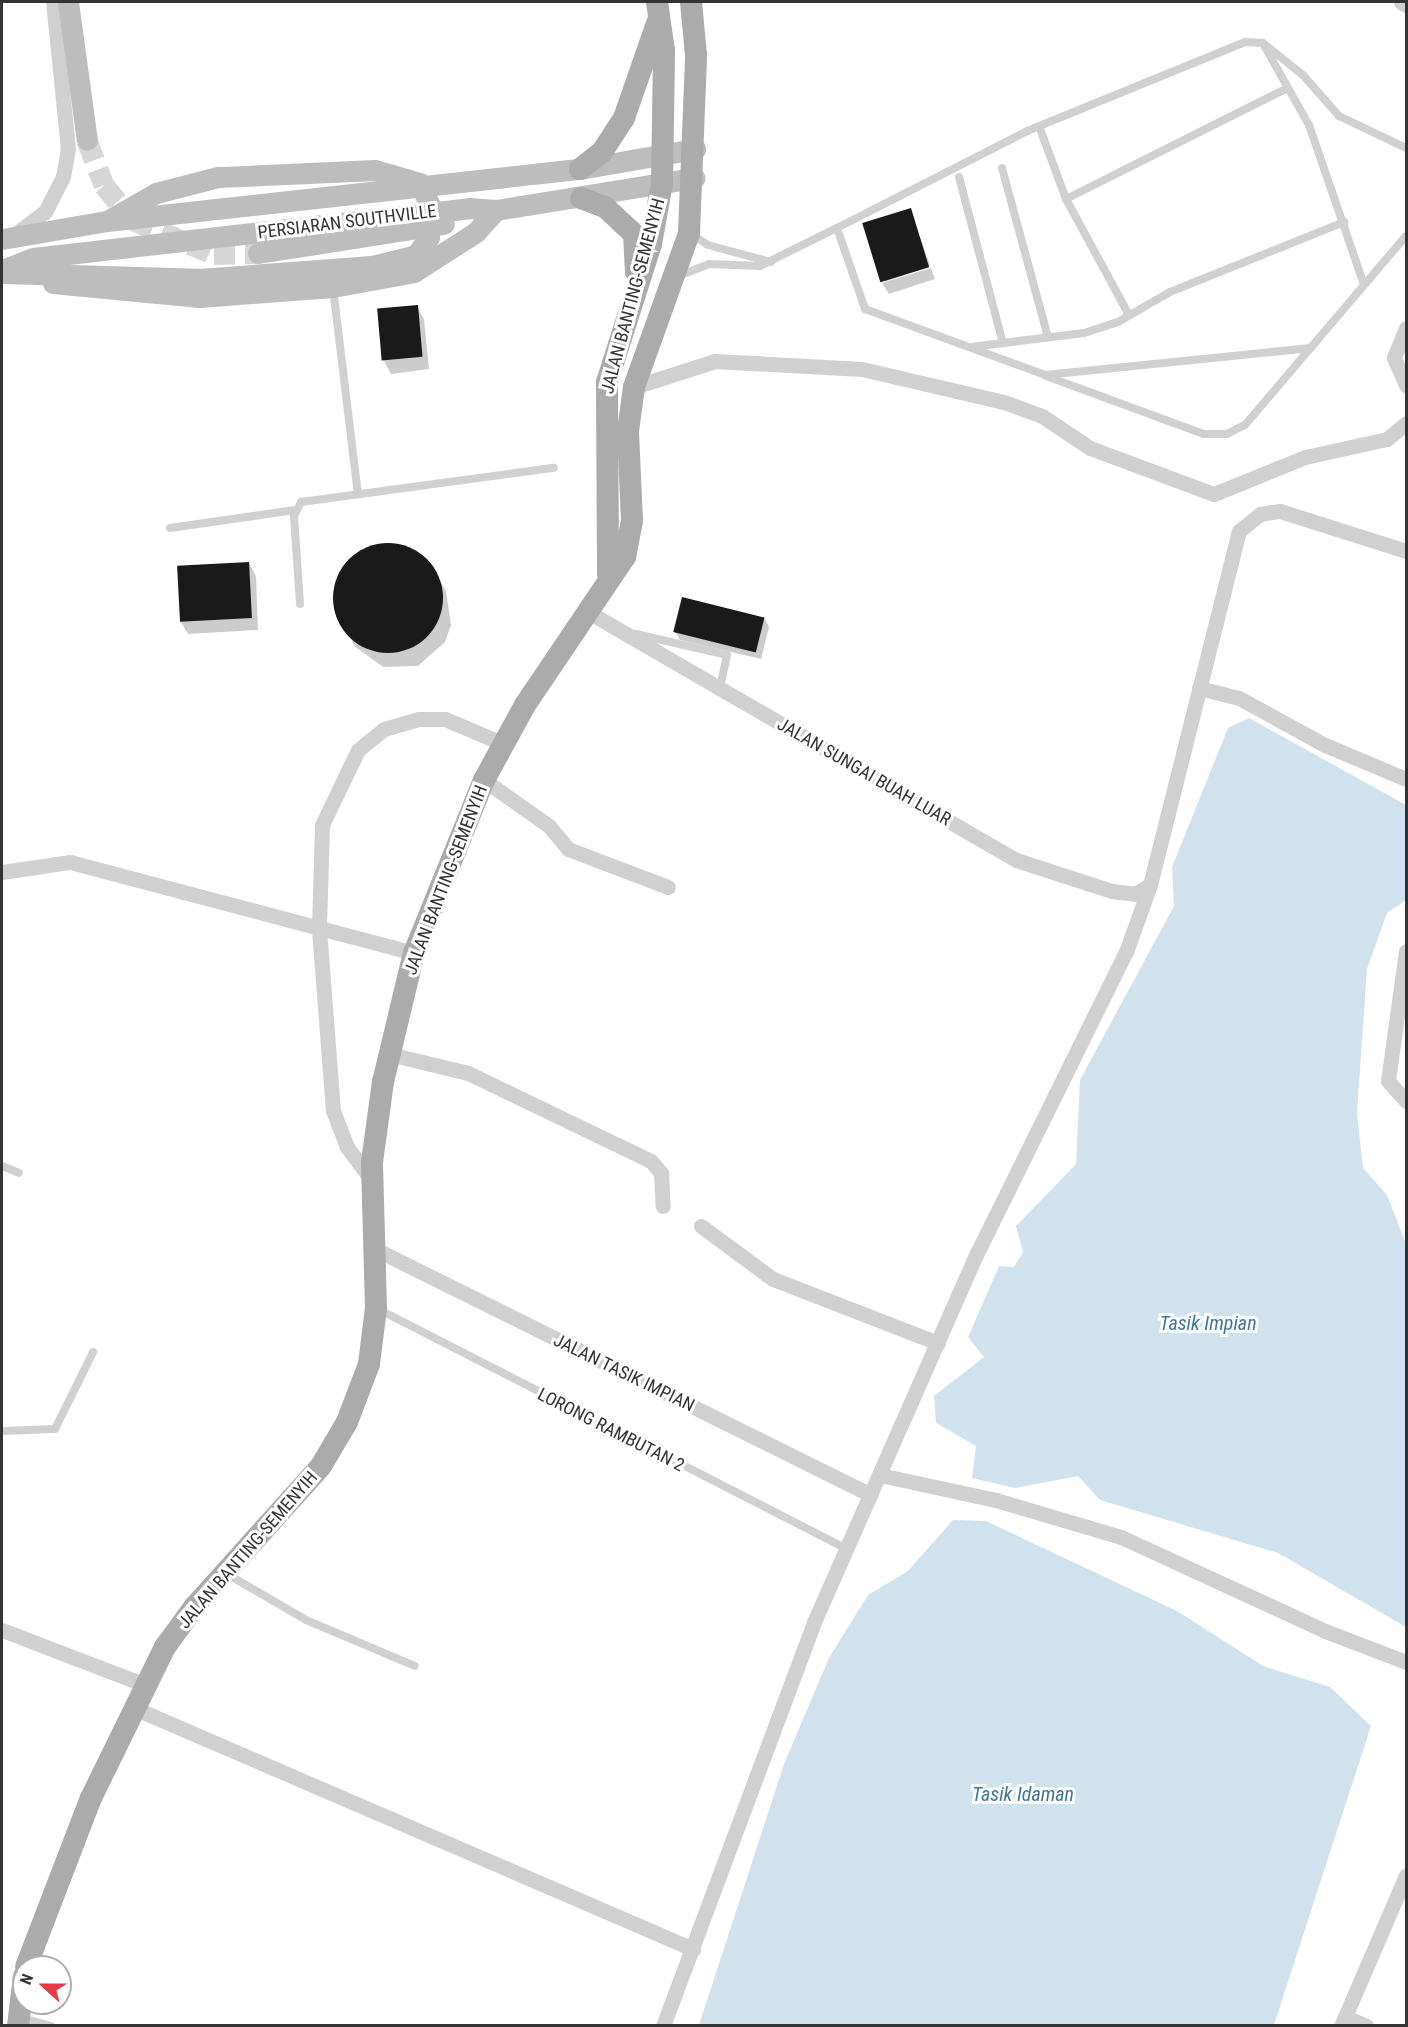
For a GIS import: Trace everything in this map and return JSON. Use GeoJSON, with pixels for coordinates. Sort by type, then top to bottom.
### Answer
{"type":"FeatureCollection","features":[{"type":"Feature","properties":{"kind":"main road"},"geometry":{"type":"LineString","coordinates":[[68,2],[87,140]]}},
{"type":"Feature","properties":{"kind":"main road","name":"JALAN BANTING-SEMENYIH"},"geometry":{"type":"LineString","coordinates":[[31,1955],[82,1820],[145,1685],[171,1639],[321,1466],[347,1422],[369,1364],[376,1308],[377,1250],[371,1179],[389,1054],[414,953],[484,780],[504,744],[606,590],[625,556],[632,520],[627,431],[634,387],[689,233],[694,178],[692,2]]}},
{"type":"Feature","properties":{"kind":"main road"},"geometry":{"type":"LineString","coordinates":[[580,170],[602,152],[624,118],[658,7]]}},
{"type":"Feature","properties":{"kind":"main road","name":"JALAN BANTING-SEMENYIH"},"geometry":{"type":"LineString","coordinates":[[606,590],[612,545],[604,421],[607,382],[634,291],[651,244],[662,183],[658,7]]}},
{"type":"Feature","properties":{"kind":"main road","name":"PERSIARAN SOUTHVILLE"},"geometry":{"type":"LineString","coordinates":[[5,239],[107,221],[580,170],[694,149]]}},
{"type":"Feature","properties":{"kind":"main road"},"geometry":{"type":"LineString","coordinates":[[2,273],[199,279],[372,266],[416,255],[429,237],[431,208],[420,183],[375,170],[218,177],[156,193],[107,221]]}},
{"type":"Feature","properties":{"kind":"main road","name":"PERSIARAN SOUTHVILLE"},"geometry":{"type":"LineString","coordinates":[[2,273],[33,258],[469,207],[496,210],[694,178]]}},
{"type":"Feature","properties":{"kind":"main road"},"geometry":{"type":"LineString","coordinates":[[581,198],[605,207],[634,234],[634,291]]}},
{"type":"Feature","properties":{"kind":"main road"},"geometry":{"type":"LineString","coordinates":[[2,273],[199,297],[333,287],[414,272],[476,232],[496,210]]}},
{"type":"Feature","properties":{"kind":"main road"},"geometry":{"type":"LineString","coordinates":[[258,253],[470,220],[496,210]]}},
{"type":"Feature","properties":{"kind":"street"},"geometry":{"type":"LineString","coordinates":[[5,239],[45,212],[63,177],[68,149],[53,2]]}},
{"type":"Feature","properties":{"kind":"street"},"geometry":{"type":"LineString","coordinates":[[1401,2],[1407,6]]}},
{"type":"Feature","properties":{"kind":"street"},"geometry":{"type":"LineString","coordinates":[[1407,328],[1394,358],[1407,386]]}},
{"type":"Feature","properties":{"kind":"street"},"geometry":{"type":"LineString","coordinates":[[634,387],[715,362],[862,369],[1004,402],[1042,416],[1090,448],[1214,494],[1305,457],[1386,440],[1407,423]]}},
{"type":"Feature","properties":{"kind":"street"},"geometry":{"type":"LineString","coordinates":[[663,2025],[814,1622],[938,1342],[1126,952],[1150,885],[1199,688],[1227,563],[1239,531],[1260,514],[1280,511],[1328,522],[1407,551]]}},
{"type":"Feature","properties":{"kind":"street","name":"JALAN SUNGAI BUAH LUAR"},"geometry":{"type":"LineString","coordinates":[[590,613],[1016,860],[1112,891],[1135,894],[1150,885]]}},
{"type":"Feature","properties":{"kind":"street"},"geometry":{"type":"LineString","coordinates":[[1199,688],[1239,698],[1325,745],[1407,779]]}},
{"type":"Feature","properties":{"kind":"street"},"geometry":{"type":"LineString","coordinates":[[371,1179],[347,1148],[333,1111],[319,927],[322,825],[358,750],[384,729],[419,719],[445,719],[504,744]]}},
{"type":"Feature","properties":{"kind":"street"},"geometry":{"type":"LineString","coordinates":[[484,780],[549,826],[567,849],[668,887]]}},
{"type":"Feature","properties":{"kind":"street"},"geometry":{"type":"LineString","coordinates":[[2,872],[70,862],[414,953]]}},
{"type":"Feature","properties":{"kind":"street"},"geometry":{"type":"LineString","coordinates":[[1407,951],[1388,1081],[1407,1101]]}},
{"type":"Feature","properties":{"kind":"street"},"geometry":{"type":"LineString","coordinates":[[389,1054],[468,1073],[651,1161],[661,1173],[663,1206]]}},
{"type":"Feature","properties":{"kind":"street"},"geometry":{"type":"LineString","coordinates":[[701,1226],[773,1279],[938,1342]]}},
{"type":"Feature","properties":{"kind":"street","name":"JALAN TASIK IMPIAN"},"geometry":{"type":"LineString","coordinates":[[377,1250],[871,1495]]}},
{"type":"Feature","properties":{"kind":"street"},"geometry":{"type":"LineString","coordinates":[[880,1475],[996,1500],[1121,1537],[1325,1631],[1407,1662]]}},
{"type":"Feature","properties":{"kind":"street"},"geometry":{"type":"LineString","coordinates":[[2,1630],[145,1685]]}},
{"type":"Feature","properties":{"kind":"street"},"geometry":{"type":"LineString","coordinates":[[134,1708],[693,1949]]}},
{"type":"Feature","properties":{"kind":"street"},"geometry":{"type":"LineString","coordinates":[[1366,2025],[1343,2021],[1407,1875]]}},
{"type":"Feature","properties":{"kind":"lane"},"geometry":{"type":"LineString","coordinates":[[1263,43],[1309,125],[1364,285]]}},
{"type":"Feature","properties":{"kind":"lane"},"geometry":{"type":"LineString","coordinates":[[674,278],[709,264],[771,262],[1039,126],[1229,44],[1263,43],[1304,75],[1339,116],[1407,148]]}},
{"type":"Feature","properties":{"kind":"lane"},"geometry":{"type":"LineString","coordinates":[[1066,199],[1288,88]]}},
{"type":"Feature","properties":{"kind":"lane"},"geometry":{"type":"LineString","coordinates":[[1039,126],[1066,199],[1130,315]]}},
{"type":"Feature","properties":{"kind":"lane"},"geometry":{"type":"LineString","coordinates":[[1002,168],[1048,337]]}},
{"type":"Feature","properties":{"kind":"lane"},"geometry":{"type":"LineString","coordinates":[[959,177],[1003,343]]}},
{"type":"Feature","properties":{"kind":"lane"},"geometry":{"type":"LineString","coordinates":[[968,348],[1084,333],[1130,315],[1170,292],[1344,222]]}},
{"type":"Feature","properties":{"kind":"lane"},"geometry":{"type":"LineString","coordinates":[[837,228],[865,309],[1204,434],[1227,434],[1245,424],[1407,236]]}},
{"type":"Feature","properties":{"kind":"lane"},"geometry":{"type":"LineString","coordinates":[[689,233],[708,245],[771,262]]}},
{"type":"Feature","properties":{"kind":"lane"},"geometry":{"type":"LineString","coordinates":[[333,287],[358,494]]}},
{"type":"Feature","properties":{"kind":"lane"},"geometry":{"type":"LineString","coordinates":[[1045,375],[1311,348]]}},
{"type":"Feature","properties":{"kind":"lane"},"geometry":{"type":"LineString","coordinates":[[170,528],[295,510],[306,501],[554,468]]}},
{"type":"Feature","properties":{"kind":"lane"},"geometry":{"type":"LineString","coordinates":[[295,510],[300,604]]}},
{"type":"Feature","properties":{"kind":"lane"},"geometry":{"type":"LineString","coordinates":[[617,629],[727,655],[720,690]]}},
{"type":"Feature","properties":{"kind":"lane"},"geometry":{"type":"LineString","coordinates":[[2,1178],[4,1167],[19,1173]]}},
{"type":"Feature","properties":{"kind":"lane","name":"LORONG RAMBUTAN 2"},"geometry":{"type":"LineString","coordinates":[[376,1308],[847,1549]]}},
{"type":"Feature","properties":{"kind":"lane"},"geometry":{"type":"LineString","coordinates":[[2,1431],[55,1429],[93,1352]]}},
{"type":"Feature","properties":{"kind":"lane"},"geometry":{"type":"LineString","coordinates":[[225,1574],[306,1620],[414,1666]]}},
{"type":"Feature","properties":{"kind":"lane"},"geometry":{"type":"LineString","coordinates":[[18,2021],[51,2025]]}},
{"type":"Feature","properties":{"kind":"water","name":"Tasik Impian"},"geometry":{"type":"Polygon","coordinates":[[[1249,718],[1406,805],[1406,900],[1387,913],[1367,969],[1357,1112],[1363,1168],[1387,1195],[1406,1244],[1406,1627],[1278,1553],[1100,1500],[1078,1476],[1015,1488],[972,1478],[976,1446],[936,1423],[934,1396],[984,1357],[968,1337],[999,1266],[1014,1267],[1023,1252],[1016,1226],[1076,1164],[1080,1080],[1174,906],[1172,867],[1228,728],[1249,718]]]}},
{"type":"Feature","properties":{"kind":"water","name":"Tasik Idaman"},"geometry":{"type":"Polygon","coordinates":[[[953,1520],[986,1521],[1177,1611],[1263,1666],[1330,1687],[1371,1726],[1274,2025],[699,2025],[784,1764],[829,1658],[868,1595],[908,1571],[953,1520]]]}},
{"type":"Feature","properties":{"kind":"building"},"geometry":{"type":"Polygon","coordinates":[[[911,208],[929,267],[880,282],[862,223],[911,208]]]}},
{"type":"Feature","properties":{"kind":"building"},"geometry":{"type":"Polygon","coordinates":[[[418,305],[423,357],[382,360],[377,309],[418,305]]]}},
{"type":"Feature","properties":{"kind":"building"},"geometry":{"type":"Polygon","coordinates":[[[388,543],[409,548],[427,559],[438,577],[443,598],[438,619],[427,637],[409,648],[388,653],[367,648],[349,637],[338,619],[333,598],[338,577],[349,559],[367,548],[388,543]]]}},
{"type":"Feature","properties":{"kind":"building"},"geometry":{"type":"Polygon","coordinates":[[[249,562],[252,618],[180,622],[177,566],[249,562]]]}},
{"type":"Feature","properties":{"kind":"building"},"geometry":{"type":"Polygon","coordinates":[[[682,597],[764,618],[756,652],[673,632],[682,597]]]}},
{"type":"Feature","properties":{"kind":"tunnel"},"geometry":{"type":"LineString","coordinates":[[87,140],[104,185],[133,220],[214,254],[258,253]]}}]}
